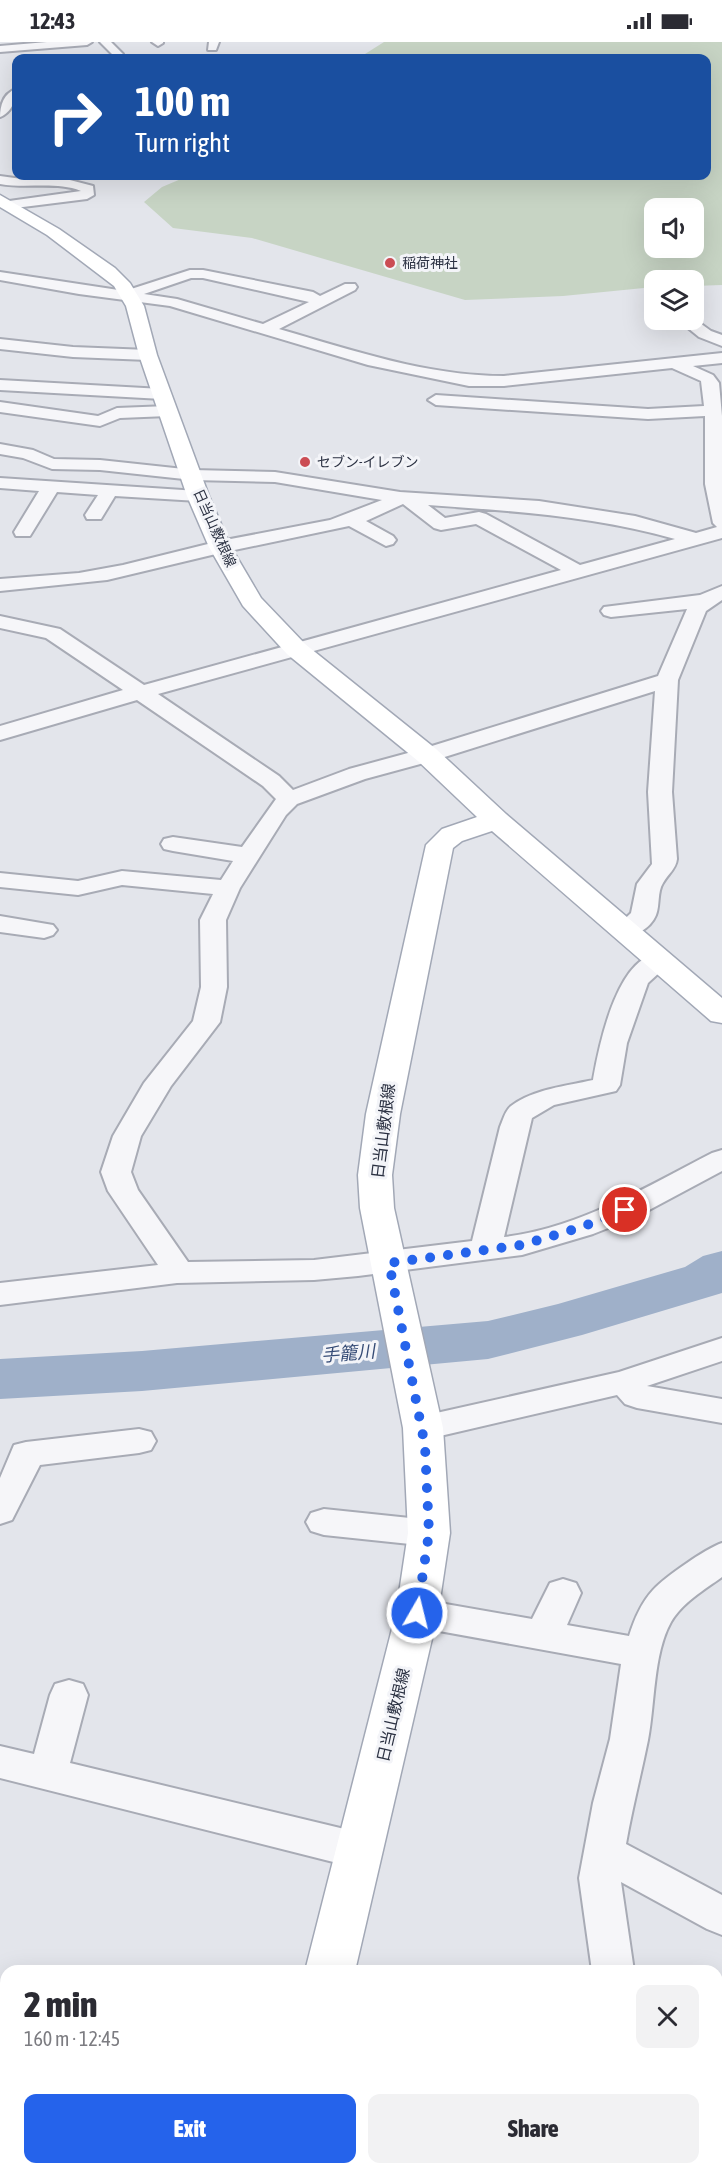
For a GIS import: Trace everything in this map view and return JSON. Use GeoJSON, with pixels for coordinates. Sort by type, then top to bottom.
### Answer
{"type":"FeatureCollection","features":[{"type":"Feature","properties":{"kind":"main road","name":"日当山敷根線"},"geometry":{"type":"LineString","coordinates":[[4,205],[53,232],[121,283],[135,306],[148,355],[193,475],[198,496],[220,547],[251,601],[296,649],[427,755],[496,820],[722,1014]]}},
{"type":"Feature","properties":{"kind":"main road","name":"日当山敷根線"},"geometry":{"type":"LineString","coordinates":[[332,1965],[417,1613],[429,1533],[423,1424],[377,1208],[375,1175],[382,1114],[440,845],[452,835],[496,820]]}},
{"type":"Feature","properties":{"kind":"street"},"geometry":{"type":"LineString","coordinates":[[0,49],[35,44],[87,42]]}},
{"type":"Feature","properties":{"kind":"street"},"geometry":{"type":"LineString","coordinates":[[105,42],[118,54]]}},
{"type":"Feature","properties":{"kind":"street"},"geometry":{"type":"LineString","coordinates":[[0,180],[63,182],[78,184],[88,189],[87,195],[4,205]]}},
{"type":"Feature","properties":{"kind":"street"},"geometry":{"type":"LineString","coordinates":[[127,295],[190,274],[203,274],[313,297],[318,303]]}},
{"type":"Feature","properties":{"kind":"street"},"geometry":{"type":"LineString","coordinates":[[0,276],[80,290],[172,302],[374,362],[469,381],[504,381],[722,358]]}},
{"type":"Feature","properties":{"kind":"street"},"geometry":{"type":"LineString","coordinates":[[264,330],[350,287]]}},
{"type":"Feature","properties":{"kind":"street"},"geometry":{"type":"LineString","coordinates":[[700,330],[722,341]]}},
{"type":"Feature","properties":{"kind":"street"},"geometry":{"type":"LineString","coordinates":[[0,344],[73,352],[148,355]]}},
{"type":"Feature","properties":{"kind":"street"},"geometry":{"type":"LineString","coordinates":[[3,361],[18,345]]}},
{"type":"Feature","properties":{"kind":"street"},"geometry":{"type":"LineString","coordinates":[[676,364],[707,378],[711,383],[718,440],[714,484],[722,524]]}},
{"type":"Feature","properties":{"kind":"street"},"geometry":{"type":"LineString","coordinates":[[0,385],[165,402]]}},
{"type":"Feature","properties":{"kind":"street"},"geometry":{"type":"LineString","coordinates":[[436,400],[648,414],[713,411]]}},
{"type":"Feature","properties":{"kind":"street"},"geometry":{"type":"LineString","coordinates":[[2,409],[48,412],[67,418],[100,421],[117,414],[165,402]]}},
{"type":"Feature","properties":{"kind":"street"},"geometry":{"type":"LineString","coordinates":[[53,433],[67,418]]}},
{"type":"Feature","properties":{"kind":"street"},"geometry":{"type":"LineString","coordinates":[[0,449],[27,454],[51,464],[100,465],[193,475],[240,475],[295,479],[404,498],[505,503],[569,511],[635,522],[696,539]]}},
{"type":"Feature","properties":{"kind":"street"},"geometry":{"type":"LineString","coordinates":[[0,483],[198,496]]}},
{"type":"Feature","properties":{"kind":"street"},"geometry":{"type":"LineString","coordinates":[[23,532],[51,487]]}},
{"type":"Feature","properties":{"kind":"street"},"geometry":{"type":"LineString","coordinates":[[94,515],[110,490]]}},
{"type":"Feature","properties":{"kind":"street"},"geometry":{"type":"LineString","coordinates":[[0,585],[22,581],[90,578],[350,519],[404,498]]}},
{"type":"Feature","properties":{"kind":"street"},"geometry":{"type":"LineString","coordinates":[[404,498],[441,524],[479,518],[577,571]]}},
{"type":"Feature","properties":{"kind":"street"},"geometry":{"type":"LineString","coordinates":[[350,519],[386,540]]}},
{"type":"Feature","properties":{"kind":"street"},"geometry":{"type":"LineString","coordinates":[[0,733],[722,532]]}},
{"type":"Feature","properties":{"kind":"street"},"geometry":{"type":"LineString","coordinates":[[611,611],[713,596]]}},
{"type":"Feature","properties":{"kind":"street"},"geometry":{"type":"LineString","coordinates":[[626,930],[643,916],[649,884],[664,865],[665,859],[660,802],[661,737],[667,680],[697,609],[713,596]]}},
{"type":"Feature","properties":{"kind":"street"},"geometry":{"type":"LineString","coordinates":[[0,622],[53,633],[93,658],[138,693],[271,782],[289,799]]}},
{"type":"Feature","properties":{"kind":"street"},"geometry":{"type":"LineString","coordinates":[[177,1273],[173,1263],[123,1191],[116,1172],[127,1136],[158,1083],[206,1022],[214,987],[213,920],[228,888],[277,811],[289,799],[346,778],[667,680]]}},
{"type":"Feature","properties":{"kind":"street"},"geometry":{"type":"LineString","coordinates":[[173,844],[250,856]]}},
{"type":"Feature","properties":{"kind":"street"},"geometry":{"type":"LineString","coordinates":[[0,879],[78,888],[122,878],[228,888]]}},
{"type":"Feature","properties":{"kind":"street"},"geometry":{"type":"LineString","coordinates":[[0,924],[44,930]]}},
{"type":"Feature","properties":{"kind":"street"},"geometry":{"type":"LineString","coordinates":[[486,1249],[514,1127],[520,1113],[545,1099],[606,1085],[613,1043],[636,980],[659,960]]}},
{"type":"Feature","properties":{"kind":"street"},"geometry":{"type":"LineString","coordinates":[[0,1294],[177,1273],[391,1271],[486,1249],[522,1245],[582,1227],[625,1210],[722,1159]]}},
{"type":"Feature","properties":{"kind":"street"},"geometry":{"type":"LineString","coordinates":[[423,1424],[624,1382],[722,1349]]}},
{"type":"Feature","properties":{"kind":"street"},"geometry":{"type":"LineString","coordinates":[[624,1382],[637,1395],[722,1411]]}},
{"type":"Feature","properties":{"kind":"street"},"geometry":{"type":"LineString","coordinates":[[0,1511],[19,1475],[13,1454],[139,1441]]}},
{"type":"Feature","properties":{"kind":"street"},"geometry":{"type":"LineString","coordinates":[[324,1522],[429,1533]]}},
{"type":"Feature","properties":{"kind":"street"},"geometry":{"type":"LineString","coordinates":[[612,1965],[600,1878],[613,1803],[629,1738],[642,1653],[652,1622],[666,1600],[722,1557]]}},
{"type":"Feature","properties":{"kind":"street"},"geometry":{"type":"LineString","coordinates":[[543,1636],[563,1593]]}},
{"type":"Feature","properties":{"kind":"street"},"geometry":{"type":"LineString","coordinates":[[417,1613],[642,1653]]}},
{"type":"Feature","properties":{"kind":"street"},"geometry":{"type":"LineString","coordinates":[[48,1773],[69,1695]]}},
{"type":"Feature","properties":{"kind":"street"},"geometry":{"type":"LineString","coordinates":[[0,1762],[361,1851]]}},
{"type":"Feature","properties":{"kind":"street"},"geometry":{"type":"LineString","coordinates":[[604,1852],[722,1916]]}},
{"type":"Feature","properties":{"kind":"green space"},"geometry":{"type":"Polygon","coordinates":[[[384,42],[722,42],[722,285],[704,286],[704,270],[644,270],[644,288],[563,296],[465,300],[252,238],[173,228],[144,202],[162,187],[179,180],[711,180],[711,54],[365,54],[384,42]]]}},
{"type":"Feature","properties":{"kind":"waterway","name":"手籠川"},"geometry":{"type":"LineString","coordinates":[[0,1379],[142,1371],[488,1340],[562,1322],[704,1280],[722,1269]]}},
{"type":"Feature","properties":{"kind":"place","name":"稲荷神社"},"geometry":{"type":"Point","coordinates":[390,263]}},
{"type":"Feature","properties":{"kind":"place","name":"セブン-イレブン"},"geometry":{"type":"Point","coordinates":[305,462]}},
{"type":"Feature","properties":{"kind":"route"},"geometry":{"type":"LineString","coordinates":[[417,1613],[429,1533],[425,1446],[422,1419],[389,1263],[522,1245],[582,1227],[625,1210]]}}]}
